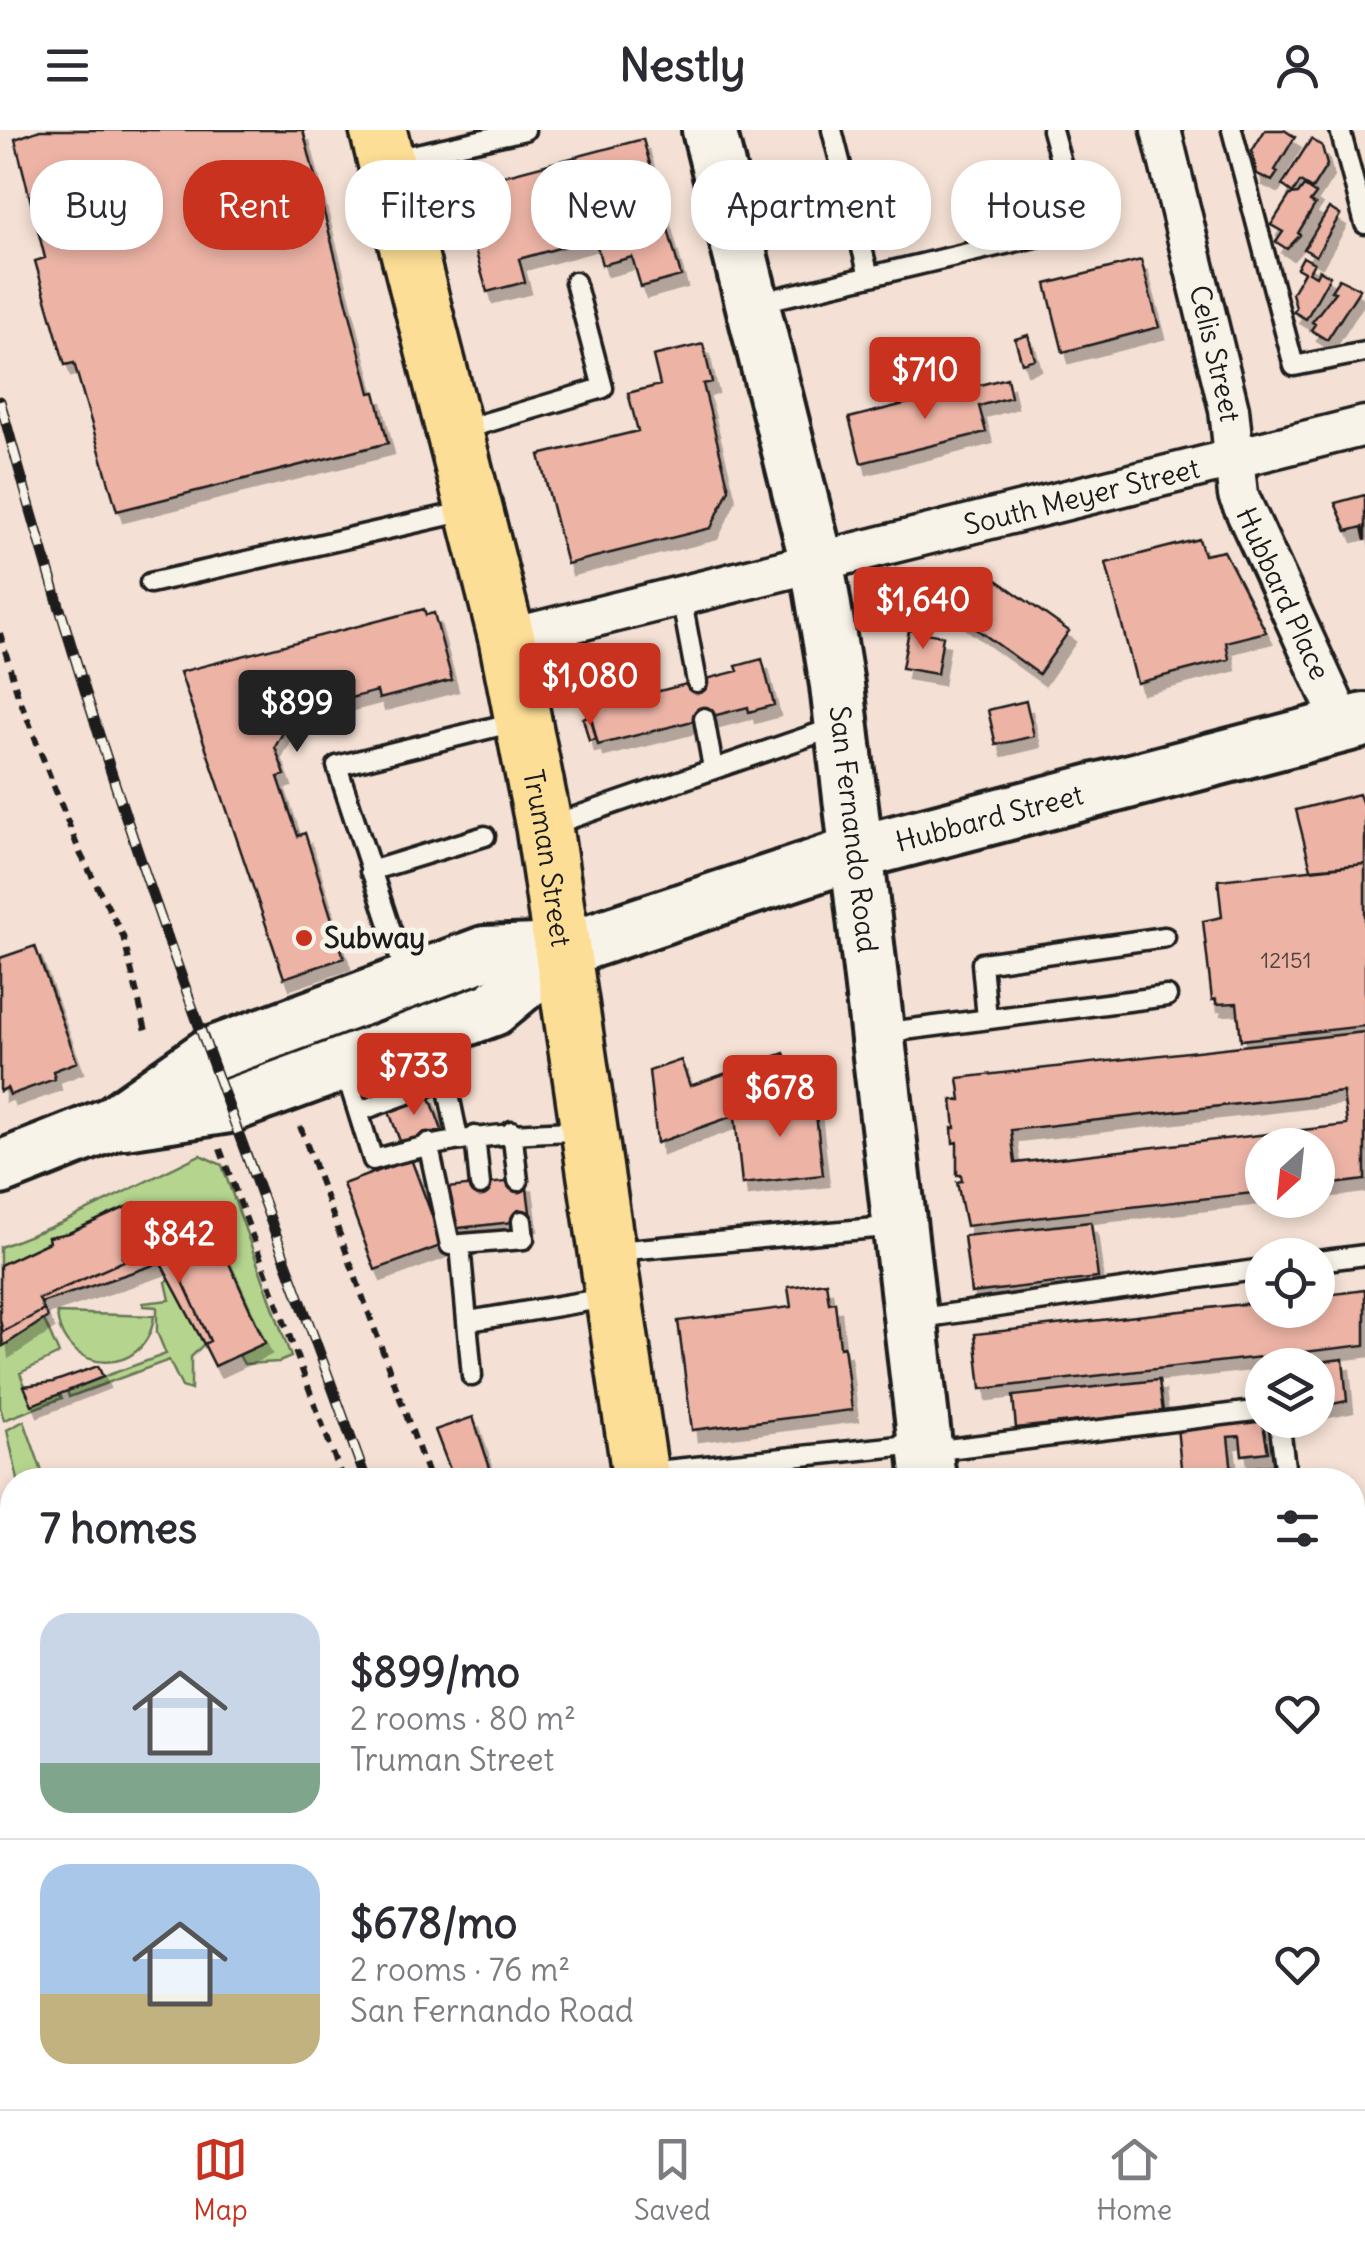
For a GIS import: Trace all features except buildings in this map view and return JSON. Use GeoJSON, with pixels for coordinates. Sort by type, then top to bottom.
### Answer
{"type":"FeatureCollection","features":[{"type":"Feature","properties":{"kind":"main road","name":"San Fernando Road"},"geometry":{"type":"LineString","coordinates":[[708,130],[817,562],[842,725],[926,1458]]}},
{"type":"Feature","properties":{"kind":"main road","name":"Truman Street"},"geometry":{"type":"LineString","coordinates":[[381,146],[507,639],[524,720],[563,950],[639,1468]]}},
{"type":"Feature","properties":{"kind":"main road","name":"Hubbard Street"},"geometry":{"type":"LineString","coordinates":[[111,1124],[210,1054],[484,953],[563,950],[855,853],[1354,723]]}},
{"type":"Feature","properties":{"kind":"main road","name":"Hubbard Street"},"geometry":{"type":"LineString","coordinates":[[111,1124],[224,1124],[351,1088],[446,1026],[492,1010],[563,950]]}},
{"type":"Feature","properties":{"kind":"main road"},"geometry":{"type":"LineString","coordinates":[[0,1168],[111,1124]]}},
{"type":"Feature","properties":{"kind":"street","name":"Celis Street"},"geometry":{"type":"LineString","coordinates":[[1161,130],[1229,409],[1236,460]]}},
{"type":"Feature","properties":{"kind":"street","name":"South Meyer Street"},"geometry":{"type":"LineString","coordinates":[[507,639],[1365,426]]}},
{"type":"Feature","properties":{"kind":"street","name":"Hubbard Place"},"geometry":{"type":"LineString","coordinates":[[1236,460],[1238,495],[1354,723]]}},
{"type":"Feature","properties":{"kind":"lane"},"geometry":{"type":"LineString","coordinates":[[381,146],[525,130]]}},
{"type":"Feature","properties":{"kind":"lane"},"geometry":{"type":"LineString","coordinates":[[832,130],[869,276]]}},
{"type":"Feature","properties":{"kind":"lane"},"geometry":{"type":"LineString","coordinates":[[752,304],[1056,232],[1067,221],[1073,206],[1052,130]]}},
{"type":"Feature","properties":{"kind":"lane"},"geometry":{"type":"LineString","coordinates":[[1232,130],[1294,366],[1365,352]]}},
{"type":"Feature","properties":{"kind":"lane"},"geometry":{"type":"LineString","coordinates":[[1340,130],[1365,224]]}},
{"type":"Feature","properties":{"kind":"lane"},"geometry":{"type":"LineString","coordinates":[[453,432],[602,388],[575,282]]}},
{"type":"Feature","properties":{"kind":"lane"},"geometry":{"type":"LineString","coordinates":[[150,584],[472,510]]}},
{"type":"Feature","properties":{"kind":"lane"},"geometry":{"type":"LineString","coordinates":[[680,596],[697,682]]}},
{"type":"Feature","properties":{"kind":"lane"},"geometry":{"type":"LineString","coordinates":[[704,718],[714,768]]}},
{"type":"Feature","properties":{"kind":"lane"},"geometry":{"type":"LineString","coordinates":[[408,981],[336,766],[524,720]]}},
{"type":"Feature","properties":{"kind":"lane"},"geometry":{"type":"LineString","coordinates":[[544,827],[842,725]]}},
{"type":"Feature","properties":{"kind":"lane"},"geometry":{"type":"LineString","coordinates":[[370,871],[485,836]]}},
{"type":"Feature","properties":{"kind":"lane"},"geometry":{"type":"LineString","coordinates":[[988,1020],[982,963],[1166,936]]}},
{"type":"Feature","properties":{"kind":"lane"},"geometry":{"type":"LineString","coordinates":[[875,1034],[1167,996]]}},
{"type":"Feature","properties":{"kind":"lane"},"geometry":{"type":"LineString","coordinates":[[446,1026],[452,1048],[446,1080],[480,1185]]}},
{"type":"Feature","properties":{"kind":"lane"},"geometry":{"type":"LineString","coordinates":[[446,1080],[351,1088],[373,1160],[428,1143],[466,1137],[512,1131],[589,1130]]}},
{"type":"Feature","properties":{"kind":"lane"},"geometry":{"type":"LineString","coordinates":[[512,1131],[518,1181]]}},
{"type":"Feature","properties":{"kind":"lane"},"geometry":{"type":"LineString","coordinates":[[428,1143],[450,1245],[460,1245],[484,1234],[524,1239],[522,1221]]}},
{"type":"Feature","properties":{"kind":"lane"},"geometry":{"type":"LineString","coordinates":[[469,1321],[610,1274],[898,1226]]}},
{"type":"Feature","properties":{"kind":"lane"},"geometry":{"type":"LineString","coordinates":[[460,1245],[472,1376]]}},
{"type":"Feature","properties":{"kind":"lane"},"geometry":{"type":"LineString","coordinates":[[1335,1259],[1365,1255]]}},
{"type":"Feature","properties":{"kind":"lane"},"geometry":{"type":"LineString","coordinates":[[909,1320],[1245,1271]]}},
{"type":"Feature","properties":{"kind":"lane"},"geometry":{"type":"LineString","coordinates":[[767,1468],[926,1458],[1245,1412]]}},
{"type":"Feature","properties":{"kind":"lane"},"geometry":{"type":"LineString","coordinates":[[1281,1438],[1285,1468]]}},
{"type":"Feature","properties":{"kind":"path"},"geometry":{"type":"LineString","coordinates":[[0,633],[17,692],[74,840],[123,936],[148,1036]]}},
{"type":"Feature","properties":{"kind":"path"},"geometry":{"type":"LineString","coordinates":[[296,1115],[426,1468]]}},
{"type":"Feature","properties":{"kind":"path"},"geometry":{"type":"LineString","coordinates":[[224,1124],[339,1468]]}},
{"type":"Feature","properties":{"kind":"green space"},"geometry":{"type":"Polygon","coordinates":[[[200,1155],[222,1165],[291,1357],[279,1362],[244,1364],[239,1355],[264,1343],[188,1218],[177,1210],[160,1210],[142,1218],[135,1203],[69,1233],[49,1237],[49,1242],[0,1265],[0,1247],[61,1223],[200,1155]]]}},
{"type":"Feature","properties":{"kind":"green space"},"geometry":{"type":"Polygon","coordinates":[[[170,1280],[204,1344],[191,1357],[191,1390],[182,1387],[169,1360],[69,1397],[67,1390],[166,1354],[157,1332],[157,1307],[143,1303],[170,1300],[166,1282],[170,1280]]]}},
{"type":"Feature","properties":{"kind":"green space"},"geometry":{"type":"Polygon","coordinates":[[[57,1313],[154,1316],[148,1337],[137,1351],[105,1362],[73,1349],[62,1334],[57,1313]]]}},
{"type":"Feature","properties":{"kind":"green space"},"geometry":{"type":"Polygon","coordinates":[[[44,1320],[59,1354],[20,1373],[32,1404],[59,1393],[62,1398],[4,1420],[0,1407],[0,1341],[44,1320]]]}},
{"type":"Feature","properties":{"kind":"green space"},"geometry":{"type":"Polygon","coordinates":[[[24,1421],[41,1468],[15,1468],[7,1430],[24,1421]]]}},
{"type":"Feature","properties":{"kind":"railway"},"geometry":{"type":"LineString","coordinates":[[0,401],[70,643],[145,874],[362,1468]]}},
{"type":"Feature","properties":{"kind":"place","name":"Subway"},"geometry":{"type":"Point","coordinates":[304,938]}}]}
